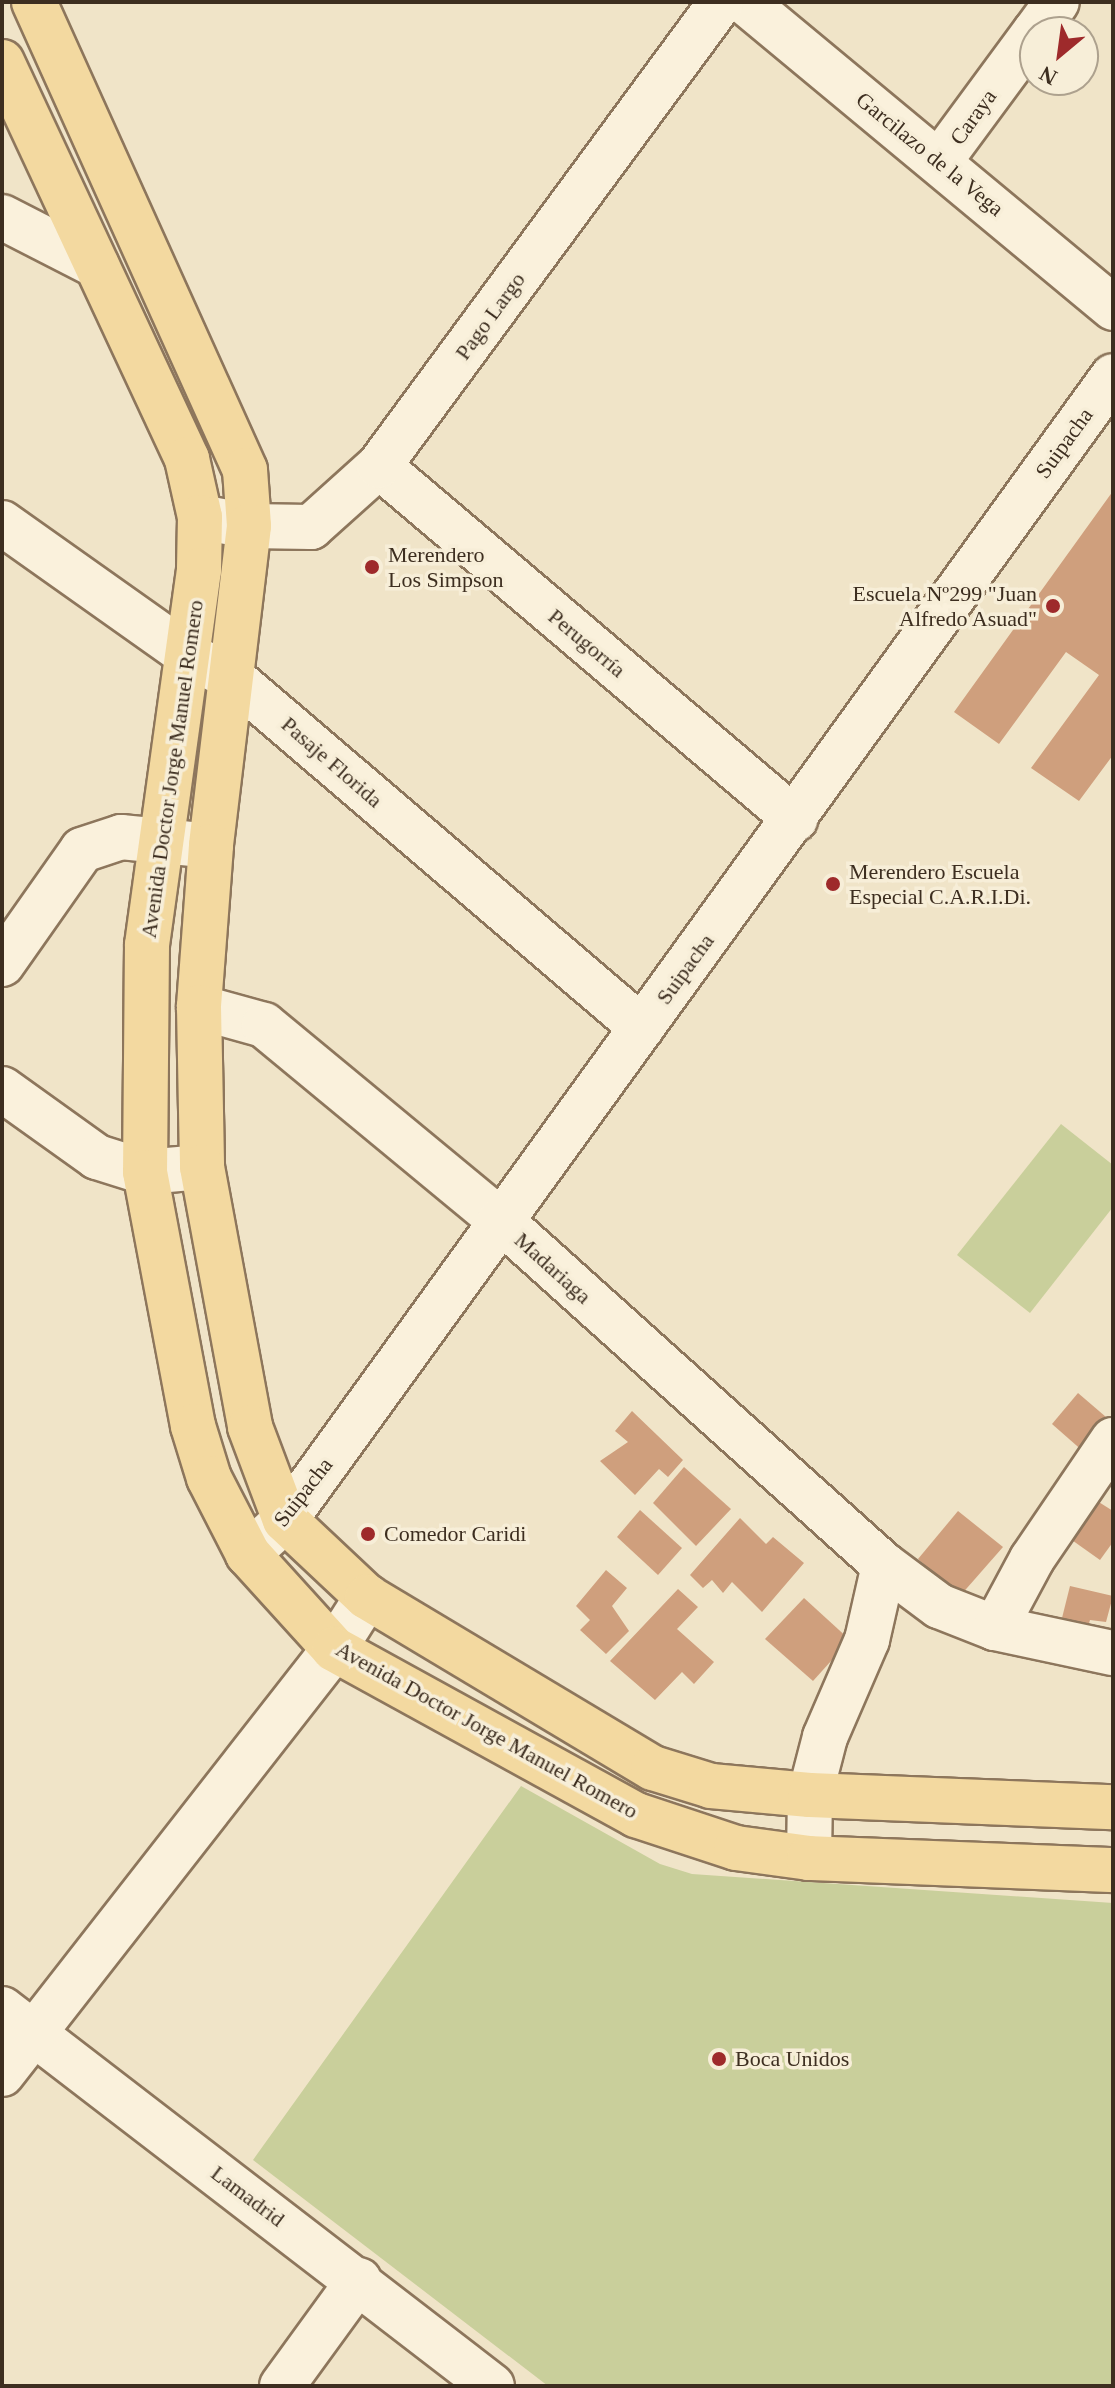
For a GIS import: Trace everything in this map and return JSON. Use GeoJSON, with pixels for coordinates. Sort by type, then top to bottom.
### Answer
{"type":"FeatureCollection","features":[{"type":"Feature","properties":{"kind":"main road","name":"Avenida Doctor Jorge Manuel Romero"},"geometry":{"type":"LineString","coordinates":[[34,2],[222,409],[245,470],[249,526],[235,680],[211,846],[199,1007],[202,1167],[250,1427],[285,1520],[367,1597],[653,1768],[711,1786],[810,1795],[1113,1807]]}},
{"type":"Feature","properties":{"kind":"main road","name":"Avenida Doctor Jorge Manuel Romero"},"geometry":{"type":"LineString","coordinates":[[2,62],[187,459],[200,517],[199,570],[158,838],[147,945],[145,1172],[193,1426],[209,1478],[248,1554],[334,1649],[636,1815],[736,1848],[809,1858],[1113,1870]]}},
{"type":"Feature","properties":{"kind":"street","name":"Pago Largo"},"geometry":{"type":"LineString","coordinates":[[200,517],[249,526],[311,527],[379,466],[721,2]]}},
{"type":"Feature","properties":{"kind":"street","name":"Garcilazo de la Vega"},"geometry":{"type":"LineString","coordinates":[[745,2],[939,162],[1108,292]]}},
{"type":"Feature","properties":{"kind":"street","name":"Caraya"},"geometry":{"type":"LineString","coordinates":[[939,162],[1019,54]]}},
{"type":"Feature","properties":{"kind":"street"},"geometry":{"type":"LineString","coordinates":[[2,217],[96,265]]}},
{"type":"Feature","properties":{"kind":"street","name":"Suipacha"},"geometry":{"type":"LineString","coordinates":[[248,1554],[285,1520],[1113,376]]}},
{"type":"Feature","properties":{"kind":"street","name":"Perugorría"},"geometry":{"type":"LineString","coordinates":[[379,466],[795,819]]}},
{"type":"Feature","properties":{"kind":"street","name":"Pasaje Florida"},"geometry":{"type":"LineString","coordinates":[[2,523],[187,654],[235,680],[642,1028]]}},
{"type":"Feature","properties":{"kind":"street"},"geometry":{"type":"LineString","coordinates":[[2,964],[82,850],[121,837],[158,838],[211,846]]}},
{"type":"Feature","properties":{"kind":"street","name":"Madariaga"},"geometry":{"type":"LineString","coordinates":[[199,1007],[264,1025],[500,1220],[884,1565],[939,1606],[995,1628],[1113,1653]]}},
{"type":"Feature","properties":{"kind":"street"},"geometry":{"type":"LineString","coordinates":[[2,1089],[97,1157],[145,1172],[202,1167]]}},
{"type":"Feature","properties":{"kind":"street"},"geometry":{"type":"LineString","coordinates":[[995,1628],[1032,1559],[1113,1440]]}},
{"type":"Feature","properties":{"kind":"street"},"geometry":{"type":"LineString","coordinates":[[809,1858],[810,1795],[825,1737],[867,1640],[884,1565]]}},
{"type":"Feature","properties":{"kind":"street"},"geometry":{"type":"LineString","coordinates":[[2,2074],[18,2021],[334,1649],[367,1597]]}},
{"type":"Feature","properties":{"kind":"street","name":"Lamadrid"},"geometry":{"type":"LineString","coordinates":[[18,2021],[359,2280],[492,2386]]}},
{"type":"Feature","properties":{"kind":"street"},"geometry":{"type":"LineString","coordinates":[[282,2386],[359,2280]]}},
{"type":"Feature","properties":{"kind":"green space"},"geometry":{"type":"Polygon","coordinates":[[[1061,1124],[1113,1165],[1113,1207],[1030,1313],[957,1255],[1061,1124]]]}},
{"type":"Feature","properties":{"kind":"green space","name":"Boca Unidos"},"geometry":{"type":"Polygon","coordinates":[[[521,1786],[660,1864],[692,1874],[1113,1903],[1113,2386],[548,2386],[253,2160],[521,1786]]]}},
{"type":"Feature","properties":{"kind":"building","name":"Escuela Nº299 \"Juan Alfredo Asuad\""},"geometry":{"type":"Polygon","coordinates":[[[1113,491],[1113,755],[1079,801],[1031,768],[1099,675],[1066,652],[999,744],[954,712],[1113,491]]]}},
{"type":"Feature","properties":{"kind":"building"},"geometry":{"type":"Polygon","coordinates":[[[1078,1393],[1113,1423],[1085,1453],[1052,1424],[1078,1393]]]}},
{"type":"Feature","properties":{"kind":"building"},"geometry":{"type":"Polygon","coordinates":[[[632,1411],[683,1460],[668,1477],[659,1469],[635,1495],[600,1461],[628,1442],[615,1431],[632,1411]]]}},
{"type":"Feature","properties":{"kind":"building"},"geometry":{"type":"Polygon","coordinates":[[[684,1467],[731,1509],[696,1546],[653,1503],[684,1467]]]}},
{"type":"Feature","properties":{"kind":"building"},"geometry":{"type":"Polygon","coordinates":[[[1094,1499],[1113,1511],[1113,1542],[1100,1560],[1069,1538],[1094,1499]]]}},
{"type":"Feature","properties":{"kind":"building"},"geometry":{"type":"Polygon","coordinates":[[[640,1510],[682,1548],[658,1575],[617,1537],[640,1510]]]}},
{"type":"Feature","properties":{"kind":"building"},"geometry":{"type":"Polygon","coordinates":[[[958,1511],[1003,1547],[960,1596],[918,1559],[958,1511]]]}},
{"type":"Feature","properties":{"kind":"building"},"geometry":{"type":"Polygon","coordinates":[[[740,1518],[766,1544],[773,1537],[804,1563],[762,1612],[732,1582],[723,1593],[712,1580],[703,1588],[690,1575],[740,1518]]]}},
{"type":"Feature","properties":{"kind":"building"},"geometry":{"type":"Polygon","coordinates":[[[606,1570],[627,1588],[612,1606],[629,1631],[606,1654],[580,1630],[590,1620],[576,1606],[606,1570]]]}},
{"type":"Feature","properties":{"kind":"building"},"geometry":{"type":"Polygon","coordinates":[[[1070,1586],[1113,1596],[1106,1622],[1090,1620],[1087,1630],[1061,1622],[1070,1586]]]}},
{"type":"Feature","properties":{"kind":"building"},"geometry":{"type":"Polygon","coordinates":[[[678,1589],[698,1607],[677,1629],[714,1662],[694,1684],[682,1672],[655,1700],[610,1661],[678,1589]]]}},
{"type":"Feature","properties":{"kind":"building"},"geometry":{"type":"Polygon","coordinates":[[[804,1598],[850,1640],[813,1681],[765,1639],[804,1598]]]}},
{"type":"Feature","properties":{"kind":"place","name":"Merendero Los Simpson"},"geometry":{"type":"Point","coordinates":[372,567]}},
{"type":"Feature","properties":{"kind":"place","name":"Escuela Nº299 \"Juan Alfredo Asuad\""},"geometry":{"type":"Point","coordinates":[1053,606]}},
{"type":"Feature","properties":{"kind":"place","name":"Merendero Escuela Especial C.A.R.I.Di."},"geometry":{"type":"Point","coordinates":[833,884]}},
{"type":"Feature","properties":{"kind":"place","name":"Comedor Caridi"},"geometry":{"type":"Point","coordinates":[368,1534]}},
{"type":"Feature","properties":{"kind":"place","name":"Boca Unidos"},"geometry":{"type":"Point","coordinates":[719,2059]}}]}
